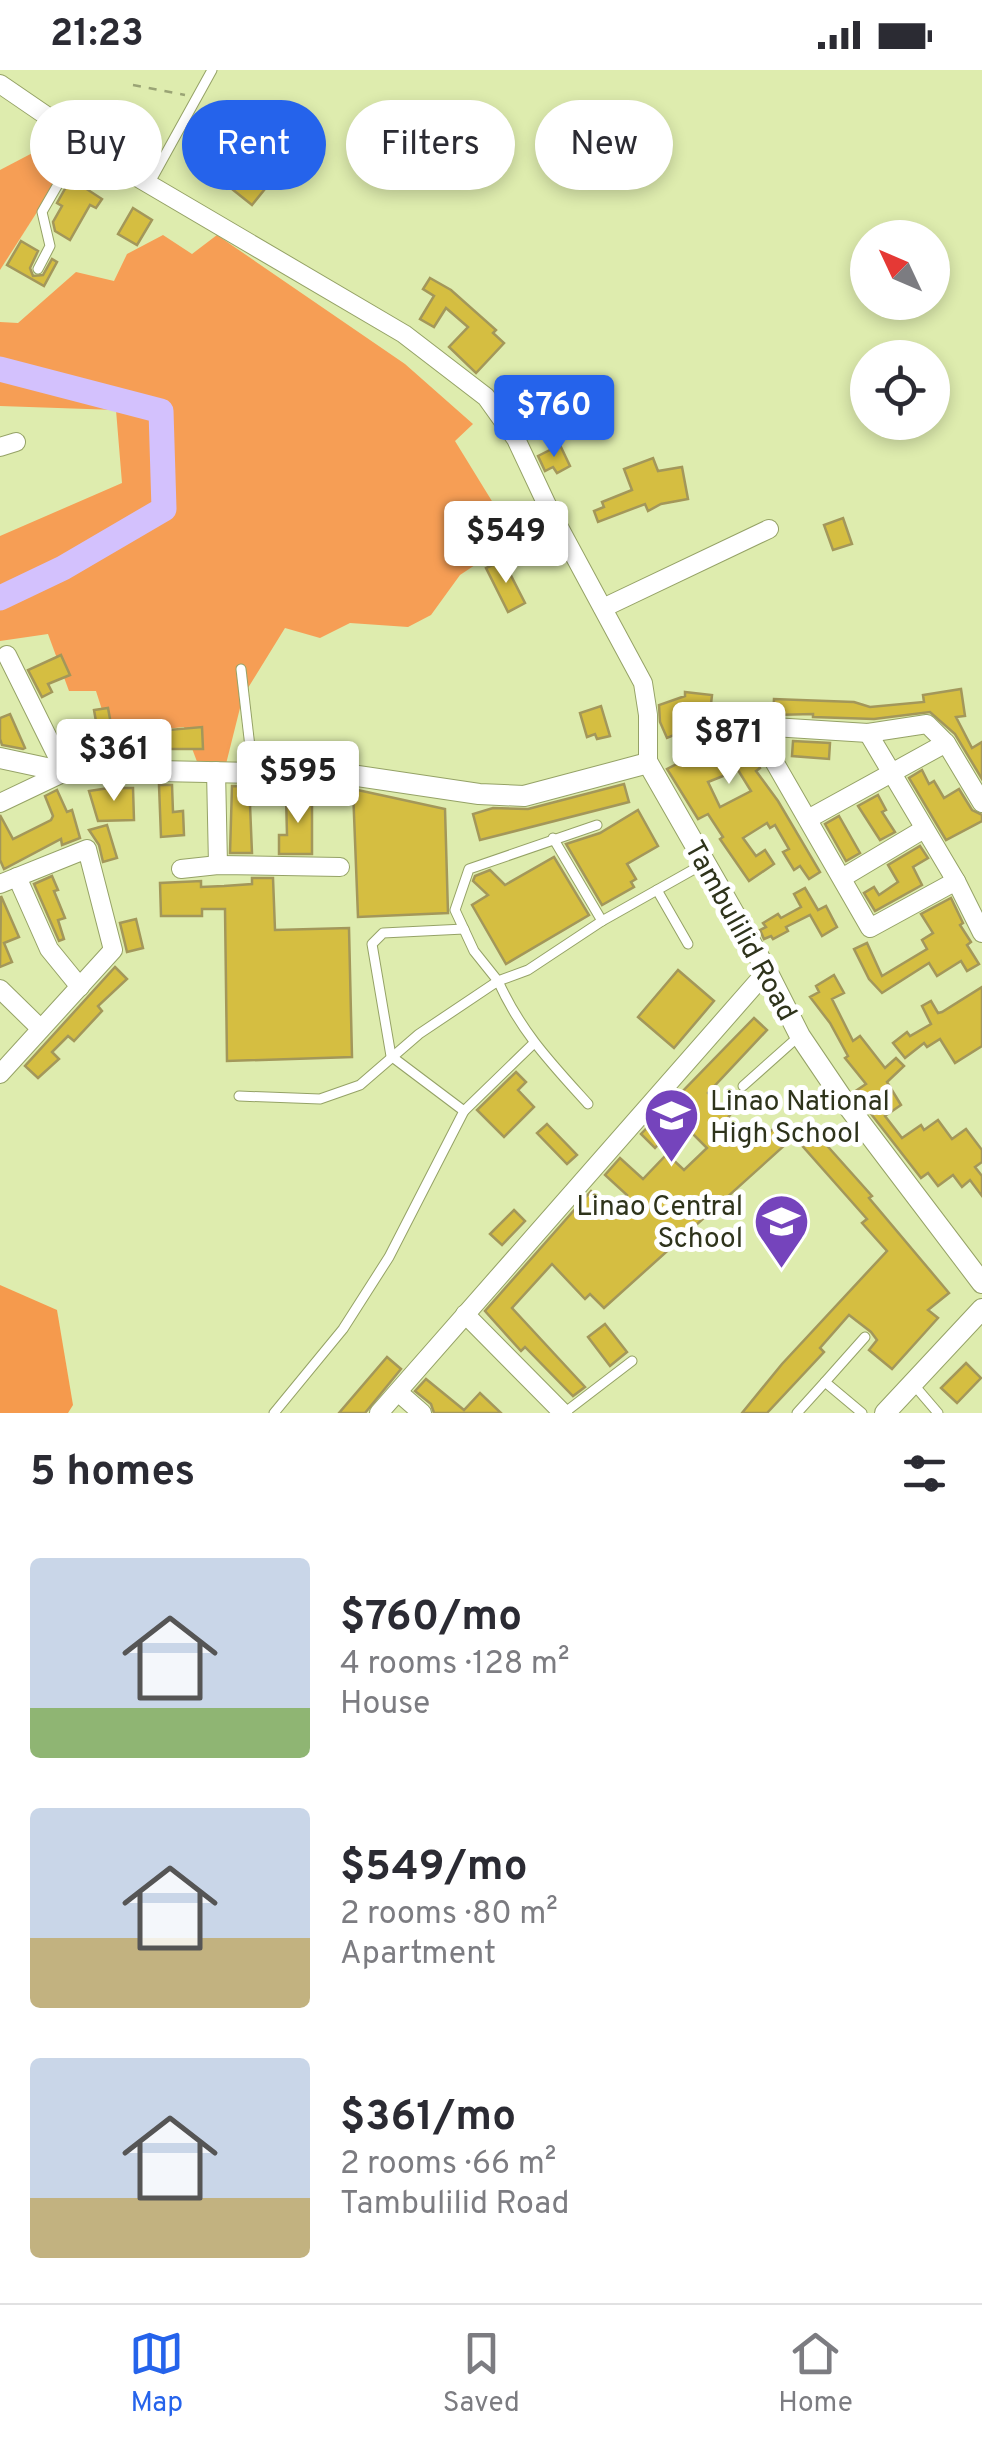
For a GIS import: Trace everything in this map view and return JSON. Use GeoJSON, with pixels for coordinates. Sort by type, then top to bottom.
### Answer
{"type":"FeatureCollection","features":[{"type":"Feature","properties":{"kind":"street"},"geometry":{"type":"LineString","coordinates":[[0,84],[30,104]]}},
{"type":"Feature","properties":{"kind":"street"},"geometry":{"type":"LineString","coordinates":[[0,758],[64,772],[216,771],[350,776],[480,794],[524,796],[648,764],[643,682],[516,439],[486,396],[404,334],[159,190]]}},
{"type":"Feature","properties":{"kind":"street"},"geometry":{"type":"LineString","coordinates":[[603,608],[769,529]]}},
{"type":"Feature","properties":{"kind":"street"},"geometry":{"type":"LineString","coordinates":[[7,654],[64,772]]}},
{"type":"Feature","properties":{"kind":"street"},"geometry":{"type":"LineString","coordinates":[[956,881],[870,928],[760,740],[761,735],[772,727],[868,733],[927,724],[946,744],[982,804]]}},
{"type":"Feature","properties":{"kind":"street"},"geometry":{"type":"LineString","coordinates":[[868,733],[956,881],[982,934]]}},
{"type":"Feature","properties":{"kind":"street"},"geometry":{"type":"LineString","coordinates":[[808,820],[946,744]]}},
{"type":"Feature","properties":{"kind":"street","name":"Tambulilid Road"},"geometry":{"type":"LineString","coordinates":[[648,764],[800,1036],[844,1101],[982,1283]]}},
{"type":"Feature","properties":{"kind":"street"},"geometry":{"type":"LineString","coordinates":[[216,771],[218,866]]}},
{"type":"Feature","properties":{"kind":"street"},"geometry":{"type":"LineString","coordinates":[[0,803],[64,772]]}},
{"type":"Feature","properties":{"kind":"street"},"geometry":{"type":"LineString","coordinates":[[842,878],[924,829]]}},
{"type":"Feature","properties":{"kind":"street"},"geometry":{"type":"LineString","coordinates":[[0,1074],[40,1028],[80,987],[112,950],[87,849],[8,881],[49,948],[80,987]]}},
{"type":"Feature","properties":{"kind":"street"},"geometry":{"type":"LineString","coordinates":[[181,869],[340,868]]}},
{"type":"Feature","properties":{"kind":"street"},"geometry":{"type":"LineString","coordinates":[[379,1413],[767,971]]}},
{"type":"Feature","properties":{"kind":"street"},"geometry":{"type":"LineString","coordinates":[[0,989],[40,1028]]}},
{"type":"Feature","properties":{"kind":"street"},"geometry":{"type":"LineString","coordinates":[[885,1413],[982,1309]]}},
{"type":"Feature","properties":{"kind":"street"},"geometry":{"type":"LineString","coordinates":[[466,1314],[563,1413]]}},
{"type":"Feature","properties":{"kind":"street"},"geometry":{"type":"LineString","coordinates":[[398,1392],[422,1413]]}},
{"type":"Feature","properties":{"kind":"lane"},"geometry":{"type":"LineString","coordinates":[[162,160],[212,70]]}},
{"type":"Feature","properties":{"kind":"lane"},"geometry":{"type":"LineString","coordinates":[[38,269],[50,246],[42,212],[55,190]]}},
{"type":"Feature","properties":{"kind":"lane"},"geometry":{"type":"LineString","coordinates":[[242,669],[254,772]]}},
{"type":"Feature","properties":{"kind":"lane"},"geometry":{"type":"LineString","coordinates":[[588,1104],[533,1044],[514,1016],[498,981],[474,950],[455,910],[469,869],[598,825]]}},
{"type":"Feature","properties":{"kind":"lane"},"geometry":{"type":"LineString","coordinates":[[554,838],[602,922]]}},
{"type":"Feature","properties":{"kind":"lane"},"geometry":{"type":"LineString","coordinates":[[239,1096],[320,1099],[360,1084],[391,1056],[498,981],[528,970],[602,922],[706,863]]}},
{"type":"Feature","properties":{"kind":"lane"},"geometry":{"type":"LineString","coordinates":[[657,890],[688,944]]}},
{"type":"Feature","properties":{"kind":"lane"},"geometry":{"type":"LineString","coordinates":[[464,929],[383,934],[372,944],[391,1056],[464,1111]]}},
{"type":"Feature","properties":{"kind":"lane"},"geometry":{"type":"LineString","coordinates":[[742,1086],[800,1036]]}},
{"type":"Feature","properties":{"kind":"lane"},"geometry":{"type":"LineString","coordinates":[[274,1413],[342,1329],[389,1257],[464,1111],[533,1044]]}},
{"type":"Feature","properties":{"kind":"lane"},"geometry":{"type":"LineString","coordinates":[[797,1413],[866,1337]]}},
{"type":"Feature","properties":{"kind":"lane"},"geometry":{"type":"LineString","coordinates":[[563,1413],[632,1361]]}},
{"type":"Feature","properties":{"kind":"lane"},"geometry":{"type":"LineString","coordinates":[[825,1382],[862,1413]]}},
{"type":"Feature","properties":{"kind":"lane"},"geometry":{"type":"LineString","coordinates":[[912,1383],[938,1413]]}},
{"type":"Feature","properties":{"kind":"path"},"geometry":{"type":"LineString","coordinates":[[133,85],[196,98]]}},
{"type":"Feature","properties":{"kind":"shaded area"},"geometry":{"type":"Polygon","coordinates":[[[30,154],[30,190],[51,190],[0,270],[0,170],[30,154]]]}},
{"type":"Feature","properties":{"kind":"shaded area"},"geometry":{"type":"Polygon","coordinates":[[[163,235],[192,254],[217,235],[405,364],[473,424],[455,441],[522,550],[505,545],[460,575],[431,615],[408,627],[350,623],[320,638],[285,628],[243,696],[225,768],[199,767],[184,727],[110,735],[96,691],[69,691],[48,634],[0,641],[0,536],[122,483],[116,410],[0,406],[0,322],[18,323],[76,272],[114,281],[127,254],[163,235]]]}},
{"type":"Feature","properties":{"kind":"shaded area"},"geometry":{"type":"Polygon","coordinates":[[[0,1285],[57,1310],[73,1405],[68,1413],[0,1413],[0,1285]]]}},
{"type":"Feature","properties":{"kind":"building"},"geometry":{"type":"Polygon","coordinates":[[[64,190],[88,190],[102,199],[96,208],[90,205],[70,240],[55,231],[53,222],[62,206],[57,203],[64,190]]]}},
{"type":"Feature","properties":{"kind":"building"},"geometry":{"type":"Polygon","coordinates":[[[233,190],[264,190],[252,205],[233,190]]]}},
{"type":"Feature","properties":{"kind":"building"},"geometry":{"type":"Polygon","coordinates":[[[133,208],[152,220],[137,245],[118,234],[133,208]]]}},
{"type":"Feature","properties":{"kind":"building"},"geometry":{"type":"Polygon","coordinates":[[[21,241],[38,251],[30,268],[33,276],[43,275],[52,259],[57,262],[44,286],[7,265],[21,241]]]}},
{"type":"Feature","properties":{"kind":"building"},"geometry":{"type":"Polygon","coordinates":[[[430,278],[451,290],[496,330],[493,333],[504,343],[476,373],[449,347],[468,327],[446,308],[434,327],[420,319],[434,296],[423,289],[430,278]]]}},
{"type":"Feature","properties":{"kind":"building"},"geometry":{"type":"Polygon","coordinates":[[[560,445],[570,466],[557,473],[553,467],[545,471],[538,456],[560,445]]]}},
{"type":"Feature","properties":{"kind":"building"},"geometry":{"type":"Polygon","coordinates":[[[653,458],[658,471],[682,467],[688,499],[648,511],[645,504],[598,522],[594,511],[604,507],[602,502],[632,490],[624,469],[653,458]]]}},
{"type":"Feature","properties":{"kind":"building"},"geometry":{"type":"Polygon","coordinates":[[[843,518],[852,544],[833,550],[824,525],[843,518]]]}},
{"type":"Feature","properties":{"kind":"building"},"geometry":{"type":"Polygon","coordinates":[[[503,560],[525,603],[508,612],[486,568],[503,560]]]}},
{"type":"Feature","properties":{"kind":"building"},"geometry":{"type":"Polygon","coordinates":[[[61,655],[70,675],[48,684],[52,692],[42,697],[28,670],[61,655]]]}},
{"type":"Feature","properties":{"kind":"building"},"geometry":{"type":"Polygon","coordinates":[[[961,689],[965,716],[956,717],[972,748],[982,742],[982,779],[955,734],[930,712],[874,719],[773,715],[774,699],[854,702],[870,707],[924,702],[923,695],[961,689]]]}},
{"type":"Feature","properties":{"kind":"building"},"geometry":{"type":"Polygon","coordinates":[[[685,692],[712,695],[711,704],[732,704],[731,716],[708,715],[724,748],[744,734],[760,768],[756,771],[820,872],[809,879],[800,866],[794,870],[783,852],[789,849],[775,825],[770,828],[767,823],[743,838],[756,856],[765,850],[774,864],[749,881],[708,814],[698,819],[667,769],[706,749],[696,726],[667,738],[660,722],[659,705],[685,696],[685,692]],[[738,770],[708,782],[720,807],[751,791],[738,770]]]}},
{"type":"Feature","properties":{"kind":"building"},"geometry":{"type":"Polygon","coordinates":[[[601,706],[610,736],[587,737],[580,713],[601,706]]]}},
{"type":"Feature","properties":{"kind":"building"},"geometry":{"type":"Polygon","coordinates":[[[108,708],[113,735],[202,727],[203,749],[140,749],[85,757],[83,728],[97,727],[94,710],[108,708]]]}},
{"type":"Feature","properties":{"kind":"building"},"geometry":{"type":"Polygon","coordinates":[[[10,714],[23,749],[2,745],[0,718],[10,714]]]}},
{"type":"Feature","properties":{"kind":"building"},"geometry":{"type":"Polygon","coordinates":[[[793,741],[830,743],[829,759],[792,756],[793,741]]]}},
{"type":"Feature","properties":{"kind":"building"},"geometry":{"type":"Polygon","coordinates":[[[922,770],[929,784],[934,781],[944,798],[959,789],[972,810],[982,815],[982,821],[946,840],[909,778],[922,770]]]}},
{"type":"Feature","properties":{"kind":"building"},"geometry":{"type":"Polygon","coordinates":[[[624,784],[629,802],[480,840],[473,814],[493,808],[528,809],[624,784]]]}},
{"type":"Feature","properties":{"kind":"building"},"geometry":{"type":"Polygon","coordinates":[[[159,785],[172,785],[173,812],[183,811],[184,835],[161,837],[159,785]]]}},
{"type":"Feature","properties":{"kind":"building"},"geometry":{"type":"Polygon","coordinates":[[[232,786],[276,787],[277,804],[250,805],[252,853],[230,853],[232,786]]]}},
{"type":"Feature","properties":{"kind":"building"},"geometry":{"type":"Polygon","coordinates":[[[133,788],[134,820],[98,821],[89,791],[133,788]]]}},
{"type":"Feature","properties":{"kind":"building"},"geometry":{"type":"Polygon","coordinates":[[[353,789],[445,809],[448,913],[358,917],[353,789]]]}},
{"type":"Feature","properties":{"kind":"building"},"geometry":{"type":"Polygon","coordinates":[[[57,790],[67,812],[72,810],[80,838],[62,845],[61,839],[4,869],[0,860],[0,815],[13,839],[51,820],[45,796],[57,790]]]}},
{"type":"Feature","properties":{"kind":"building"},"geometry":{"type":"Polygon","coordinates":[[[312,794],[312,854],[279,854],[279,835],[287,835],[286,796],[312,794]]]}},
{"type":"Feature","properties":{"kind":"building"},"geometry":{"type":"Polygon","coordinates":[[[878,795],[886,810],[882,812],[895,832],[880,840],[858,806],[878,795]]]}},
{"type":"Feature","properties":{"kind":"building"},"geometry":{"type":"Polygon","coordinates":[[[638,810],[658,846],[627,864],[636,879],[631,882],[634,887],[602,905],[566,844],[600,833],[638,810]]]}},
{"type":"Feature","properties":{"kind":"building"},"geometry":{"type":"Polygon","coordinates":[[[839,816],[860,853],[846,861],[825,824],[839,816]]]}},
{"type":"Feature","properties":{"kind":"building"},"geometry":{"type":"Polygon","coordinates":[[[107,825],[117,858],[103,862],[99,845],[89,830],[107,825]]]}},
{"type":"Feature","properties":{"kind":"building"},"geometry":{"type":"Polygon","coordinates":[[[920,846],[928,858],[913,867],[922,885],[875,911],[864,893],[874,887],[879,895],[898,882],[888,865],[920,846]]]}},
{"type":"Feature","properties":{"kind":"building"},"geometry":{"type":"Polygon","coordinates":[[[554,857],[589,915],[506,964],[472,905],[488,895],[473,881],[475,876],[490,870],[505,885],[554,857]]]}},
{"type":"Feature","properties":{"kind":"building"},"geometry":{"type":"Polygon","coordinates":[[[52,876],[65,918],[58,920],[64,939],[59,941],[34,884],[52,876]]]}},
{"type":"Feature","properties":{"kind":"building"},"geometry":{"type":"Polygon","coordinates":[[[252,878],[273,878],[275,930],[349,928],[352,1057],[227,1061],[225,909],[202,909],[202,916],[161,916],[160,883],[201,881],[201,887],[224,886],[252,884],[252,878]]]}},
{"type":"Feature","properties":{"kind":"building"},"geometry":{"type":"Polygon","coordinates":[[[805,888],[818,910],[826,906],[837,927],[822,936],[810,915],[773,939],[764,939],[760,930],[766,927],[763,923],[801,907],[794,894],[805,888]]]}},
{"type":"Feature","properties":{"kind":"building"},"geometry":{"type":"Polygon","coordinates":[[[1,896],[19,937],[4,943],[12,962],[0,967],[1,896]]]}},
{"type":"Feature","properties":{"kind":"building"},"geometry":{"type":"Polygon","coordinates":[[[951,898],[971,942],[967,945],[979,964],[967,971],[961,961],[937,976],[929,963],[882,993],[869,979],[854,949],[867,943],[882,976],[927,949],[922,940],[933,933],[921,914],[951,898]]]}},
{"type":"Feature","properties":{"kind":"building"},"geometry":{"type":"Polygon","coordinates":[[[136,919],[143,948],[127,952],[120,923],[136,919]]]}},
{"type":"Feature","properties":{"kind":"building"},"geometry":{"type":"Polygon","coordinates":[[[115,967],[127,979],[98,1006],[102,1011],[74,1041],[68,1036],[52,1052],[59,1059],[38,1078],[25,1066],[115,967]]]}},
{"type":"Feature","properties":{"kind":"building"},"geometry":{"type":"Polygon","coordinates":[[[678,970],[714,1001],[674,1048],[638,1017],[678,970]]]}},
{"type":"Feature","properties":{"kind":"building"},"geometry":{"type":"Polygon","coordinates":[[[834,975],[844,993],[832,999],[853,1041],[860,1036],[885,1068],[896,1058],[904,1066],[887,1082],[901,1105],[885,1116],[902,1138],[921,1125],[924,1130],[938,1120],[952,1139],[966,1129],[982,1150],[982,1162],[975,1167],[982,1176],[982,1196],[970,1180],[962,1187],[953,1175],[938,1186],[928,1173],[921,1178],[854,1092],[866,1084],[845,1058],[848,1056],[830,1023],[810,997],[819,992],[816,986],[834,975]]]}},
{"type":"Feature","properties":{"kind":"building"},"geometry":{"type":"Polygon","coordinates":[[[982,987],[982,1046],[955,1063],[940,1039],[927,1047],[924,1043],[905,1058],[893,1043],[907,1032],[910,1036],[931,1024],[922,1006],[931,1001],[938,1013],[942,1012],[982,987]]]}},
{"type":"Feature","properties":{"kind":"building"},"geometry":{"type":"Polygon","coordinates":[[[754,1018],[767,1030],[708,1093],[730,1115],[727,1119],[755,1146],[773,1129],[786,1144],[604,1308],[590,1294],[585,1299],[552,1264],[512,1308],[585,1387],[573,1396],[525,1347],[521,1351],[485,1311],[591,1191],[611,1211],[627,1195],[605,1175],[620,1158],[643,1179],[667,1154],[684,1170],[707,1148],[680,1121],[655,1148],[641,1134],[754,1018]]]}},
{"type":"Feature","properties":{"kind":"building"},"geometry":{"type":"Polygon","coordinates":[[[516,1072],[526,1082],[518,1090],[534,1107],[504,1137],[477,1110],[516,1072]]]}},
{"type":"Feature","properties":{"kind":"building"},"geometry":{"type":"Polygon","coordinates":[[[805,1121],[872,1196],[869,1198],[949,1293],[928,1310],[938,1318],[892,1369],[869,1350],[877,1340],[871,1332],[849,1315],[820,1348],[824,1352],[767,1413],[742,1413],[887,1251],[862,1223],[867,1219],[791,1133],[805,1121]]]}},
{"type":"Feature","properties":{"kind":"building"},"geometry":{"type":"Polygon","coordinates":[[[547,1124],[577,1155],[567,1164],[537,1133],[547,1124]]]}},
{"type":"Feature","properties":{"kind":"building"},"geometry":{"type":"Polygon","coordinates":[[[514,1210],[525,1221],[502,1245],[490,1234],[514,1210]]]}},
{"type":"Feature","properties":{"kind":"building"},"geometry":{"type":"Polygon","coordinates":[[[605,1324],[627,1352],[610,1366],[588,1337],[605,1324]]]}},
{"type":"Feature","properties":{"kind":"building"},"geometry":{"type":"Polygon","coordinates":[[[387,1357],[401,1369],[365,1413],[339,1413],[387,1357]]]}},
{"type":"Feature","properties":{"kind":"building"},"geometry":{"type":"Polygon","coordinates":[[[966,1363],[981,1378],[957,1403],[941,1388],[966,1363]]]}},
{"type":"Feature","properties":{"kind":"building"},"geometry":{"type":"Polygon","coordinates":[[[426,1379],[464,1410],[480,1393],[501,1413],[434,1413],[431,1404],[415,1391],[426,1379]]]}},
{"type":"Feature","properties":{"kind":"waterway"},"geometry":{"type":"LineString","coordinates":[[0,369],[161,411],[164,509],[63,568],[0,598]]}},
{"type":"Feature","properties":{"kind":"place","name":"Linao National High School"},"geometry":{"type":"Point","coordinates":[671,1165]}},
{"type":"Feature","properties":{"kind":"place","name":"Linao Central School"},"geometry":{"type":"Point","coordinates":[782,1270]}}]}
